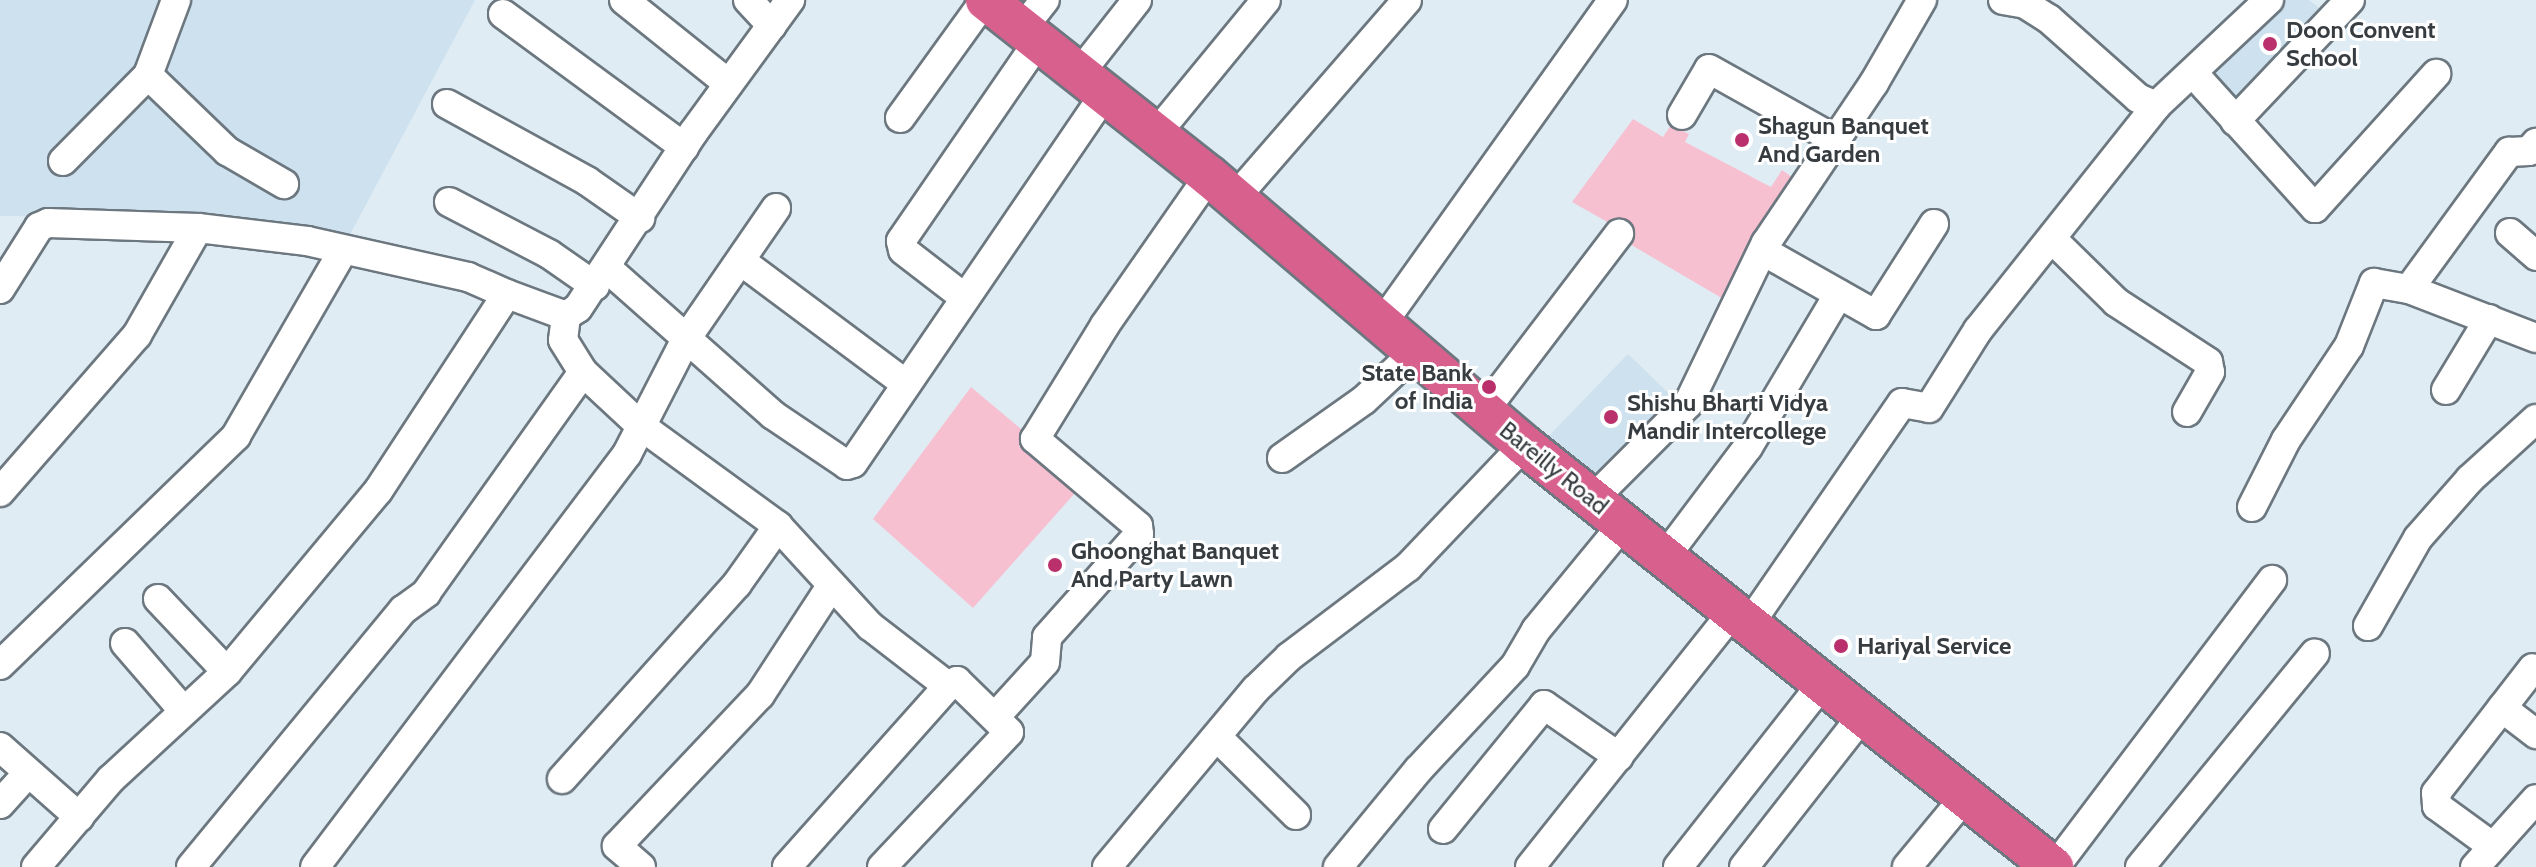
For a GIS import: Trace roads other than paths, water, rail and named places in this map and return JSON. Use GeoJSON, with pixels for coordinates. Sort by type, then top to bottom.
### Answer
{"type":"FeatureCollection","features":[{"type":"Feature","properties":{"kind":"highway","name":"Bareilly Road"},"geometry":{"type":"LineString","coordinates":[[986,0],[1035,24],[1092,83],[1222,187],[1524,445],[1861,717],[2054,867]]}},
{"type":"Feature","properties":{"kind":"street"},"geometry":{"type":"LineString","coordinates":[[63,161],[148,75],[176,0]]}},
{"type":"Feature","properties":{"kind":"street"},"geometry":{"type":"LineString","coordinates":[[624,0],[729,84]]}},
{"type":"Feature","properties":{"kind":"street"},"geometry":{"type":"LineString","coordinates":[[748,0],[772,26]]}},
{"type":"Feature","properties":{"kind":"street"},"geometry":{"type":"LineString","coordinates":[[790,0],[684,147],[602,277],[566,316],[563,340],[583,372],[641,426],[778,526],[870,626],[948,686]]}},
{"type":"Feature","properties":{"kind":"street"},"geometry":{"type":"LineString","coordinates":[[900,118],[986,0]]}},
{"type":"Feature","properties":{"kind":"street"},"geometry":{"type":"LineString","coordinates":[[449,202],[549,254],[602,277],[686,339],[773,415],[847,465],[965,298],[1092,83],[1137,0]]}},
{"type":"Feature","properties":{"kind":"street"},"geometry":{"type":"LineString","coordinates":[[1156,134],[1266,0]]}},
{"type":"Feature","properties":{"kind":"street"},"geometry":{"type":"LineString","coordinates":[[995,717],[1045,662],[1047,637],[1139,534],[1138,526],[1035,439],[1105,325],[1222,187],[1407,0]]}},
{"type":"Feature","properties":{"kind":"street"},"geometry":{"type":"LineString","coordinates":[[1381,325],[1613,0]]}},
{"type":"Feature","properties":{"kind":"street"},"geometry":{"type":"LineString","coordinates":[[1338,867],[1418,770],[1515,666],[1608,512],[1688,404],[1763,251],[1922,0]]}},
{"type":"Feature","properties":{"kind":"street"},"geometry":{"type":"LineString","coordinates":[[2003,0],[2025,4],[2049,19],[2138,98],[2156,106]]}},
{"type":"Feature","properties":{"kind":"street"},"geometry":{"type":"LineString","coordinates":[[1530,867],[1619,757],[1740,620],[1902,403],[1929,408],[1978,330],[2156,106],[2269,0]]}},
{"type":"Feature","properties":{"kind":"street"},"geometry":{"type":"LineString","coordinates":[[2235,121],[2350,0]]}},
{"type":"Feature","properties":{"kind":"street"},"geometry":{"type":"LineString","coordinates":[[503,14],[684,147]]}},
{"type":"Feature","properties":{"kind":"street"},"geometry":{"type":"LineString","coordinates":[[965,298],[903,250],[901,241],[1035,24]]}},
{"type":"Feature","properties":{"kind":"street"},"geometry":{"type":"LineString","coordinates":[[1682,115],[1709,69],[1834,139]]}},
{"type":"Feature","properties":{"kind":"street"},"geometry":{"type":"LineString","coordinates":[[2193,73],[2315,208],[2436,74]]}},
{"type":"Feature","properties":{"kind":"street"},"geometry":{"type":"LineString","coordinates":[[148,75],[227,151],[284,184]]}},
{"type":"Feature","properties":{"kind":"street"},"geometry":{"type":"LineString","coordinates":[[447,104],[587,181],[640,218]]}},
{"type":"Feature","properties":{"kind":"street"},"geometry":{"type":"LineString","coordinates":[[2409,289],[2509,152],[2529,151],[2536,143]]}},
{"type":"Feature","properties":{"kind":"street"},"geometry":{"type":"LineString","coordinates":[[315,867],[627,454],[686,339],[776,208]]}},
{"type":"Feature","properties":{"kind":"street"},"geometry":{"type":"LineString","coordinates":[[0,289],[39,227],[48,223],[198,228],[307,241],[468,277],[566,316]]}},
{"type":"Feature","properties":{"kind":"street"},"geometry":{"type":"LineString","coordinates":[[1763,251],[1876,315],[1934,224]]}},
{"type":"Feature","properties":{"kind":"street"},"geometry":{"type":"LineString","coordinates":[[0,492],[137,335],[198,228]]}},
{"type":"Feature","properties":{"kind":"street"},"geometry":{"type":"LineString","coordinates":[[2510,233],[2536,256]]}},
{"type":"Feature","properties":{"kind":"street"},"geometry":{"type":"LineString","coordinates":[[1484,411],[1619,234]]}},
{"type":"Feature","properties":{"kind":"street"},"geometry":{"type":"LineString","coordinates":[[2052,239],[2116,302],[2208,362],[2210,372],[2187,412]]}},
{"type":"Feature","properties":{"kind":"street"},"geometry":{"type":"LineString","coordinates":[[0,665],[236,436],[343,251]]}},
{"type":"Feature","properties":{"kind":"street"},"geometry":{"type":"LineString","coordinates":[[741,261],[906,384]]}},
{"type":"Feature","properties":{"kind":"street"},"geometry":{"type":"LineString","coordinates":[[2252,507],[2286,440],[2349,346],[2374,283],[2409,289],[2534,334]]}},
{"type":"Feature","properties":{"kind":"street"},"geometry":{"type":"LineString","coordinates":[[36,867],[182,709],[227,672],[378,491],[507,294]]}},
{"type":"Feature","properties":{"kind":"street"},"geometry":{"type":"LineString","coordinates":[[1665,557],[1748,447],[1839,294]]}},
{"type":"Feature","properties":{"kind":"street"},"geometry":{"type":"LineString","coordinates":[[2446,390],[2489,319]]}},
{"type":"Feature","properties":{"kind":"street"},"geometry":{"type":"LineString","coordinates":[[1282,458],[1364,400],[1414,353]]}},
{"type":"Feature","properties":{"kind":"street"},"geometry":{"type":"LineString","coordinates":[[191,867],[403,610],[426,593],[583,372]]}},
{"type":"Feature","properties":{"kind":"street"},"geometry":{"type":"LineString","coordinates":[[2368,626],[2418,538],[2470,479],[2536,419]]}},
{"type":"Feature","properties":{"kind":"street"},"geometry":{"type":"LineString","coordinates":[[1107,867],[1289,657],[1408,567],[1524,445]]}},
{"type":"Feature","properties":{"kind":"street"},"geometry":{"type":"LineString","coordinates":[[562,779],[737,584],[778,526]]}},
{"type":"Feature","properties":{"kind":"street"},"geometry":{"type":"LineString","coordinates":[[2054,867],[2272,580]]}},
{"type":"Feature","properties":{"kind":"street"},"geometry":{"type":"LineString","coordinates":[[641,867],[617,846],[760,695],[831,586]]}},
{"type":"Feature","properties":{"kind":"street"},"geometry":{"type":"LineString","coordinates":[[158,599],[227,672]]}},
{"type":"Feature","properties":{"kind":"street"},"geometry":{"type":"LineString","coordinates":[[125,643],[182,709]]}},
{"type":"Feature","properties":{"kind":"street"},"geometry":{"type":"LineString","coordinates":[[2140,867],[2315,653]]}},
{"type":"Feature","properties":{"kind":"street"},"geometry":{"type":"LineString","coordinates":[[2533,668],[2436,793],[2437,806],[2483,857],[2536,799]]}},
{"type":"Feature","properties":{"kind":"street"},"geometry":{"type":"LineString","coordinates":[[787,867],[948,686],[957,681],[1007,728],[1006,735],[882,867]]}},
{"type":"Feature","properties":{"kind":"street"},"geometry":{"type":"LineString","coordinates":[[1678,867],[1821,685]]}},
{"type":"Feature","properties":{"kind":"street"},"geometry":{"type":"LineString","coordinates":[[1443,829],[1544,705],[1619,757]]}},
{"type":"Feature","properties":{"kind":"street"},"geometry":{"type":"LineString","coordinates":[[2502,708],[2536,734]]}},
{"type":"Feature","properties":{"kind":"street"},"geometry":{"type":"LineString","coordinates":[[1744,867],[1861,717]]}},
{"type":"Feature","properties":{"kind":"street"},"geometry":{"type":"LineString","coordinates":[[1217,737],[1296,815]]}},
{"type":"Feature","properties":{"kind":"street"},"geometry":{"type":"LineString","coordinates":[[0,747],[79,817]]}},
{"type":"Feature","properties":{"kind":"street"},"geometry":{"type":"LineString","coordinates":[[0,804],[28,773]]}},
{"type":"Feature","properties":{"kind":"street"},"geometry":{"type":"LineString","coordinates":[[1908,867],[1965,797]]}},
{"type":"Feature","properties":{"kind":"place","name":"Doon Convent School"},"geometry":{"type":"Point","coordinates":[2270,44]}},
{"type":"Feature","properties":{"kind":"place","name":"Shagun Banquet And Garden"},"geometry":{"type":"Point","coordinates":[1742,140]}},
{"type":"Feature","properties":{"kind":"place","name":"State Bank of India"},"geometry":{"type":"Point","coordinates":[1489,387]}},
{"type":"Feature","properties":{"kind":"place","name":"Shishu Bharti Vidya Mandir Intercollege"},"geometry":{"type":"Point","coordinates":[1611,417]}},
{"type":"Feature","properties":{"kind":"place","name":"Ghoonghat Banquet And Party Lawn"},"geometry":{"type":"Point","coordinates":[1055,565]}},
{"type":"Feature","properties":{"kind":"place","name":"Hariyal Service"},"geometry":{"type":"Point","coordinates":[1841,646]}}]}
